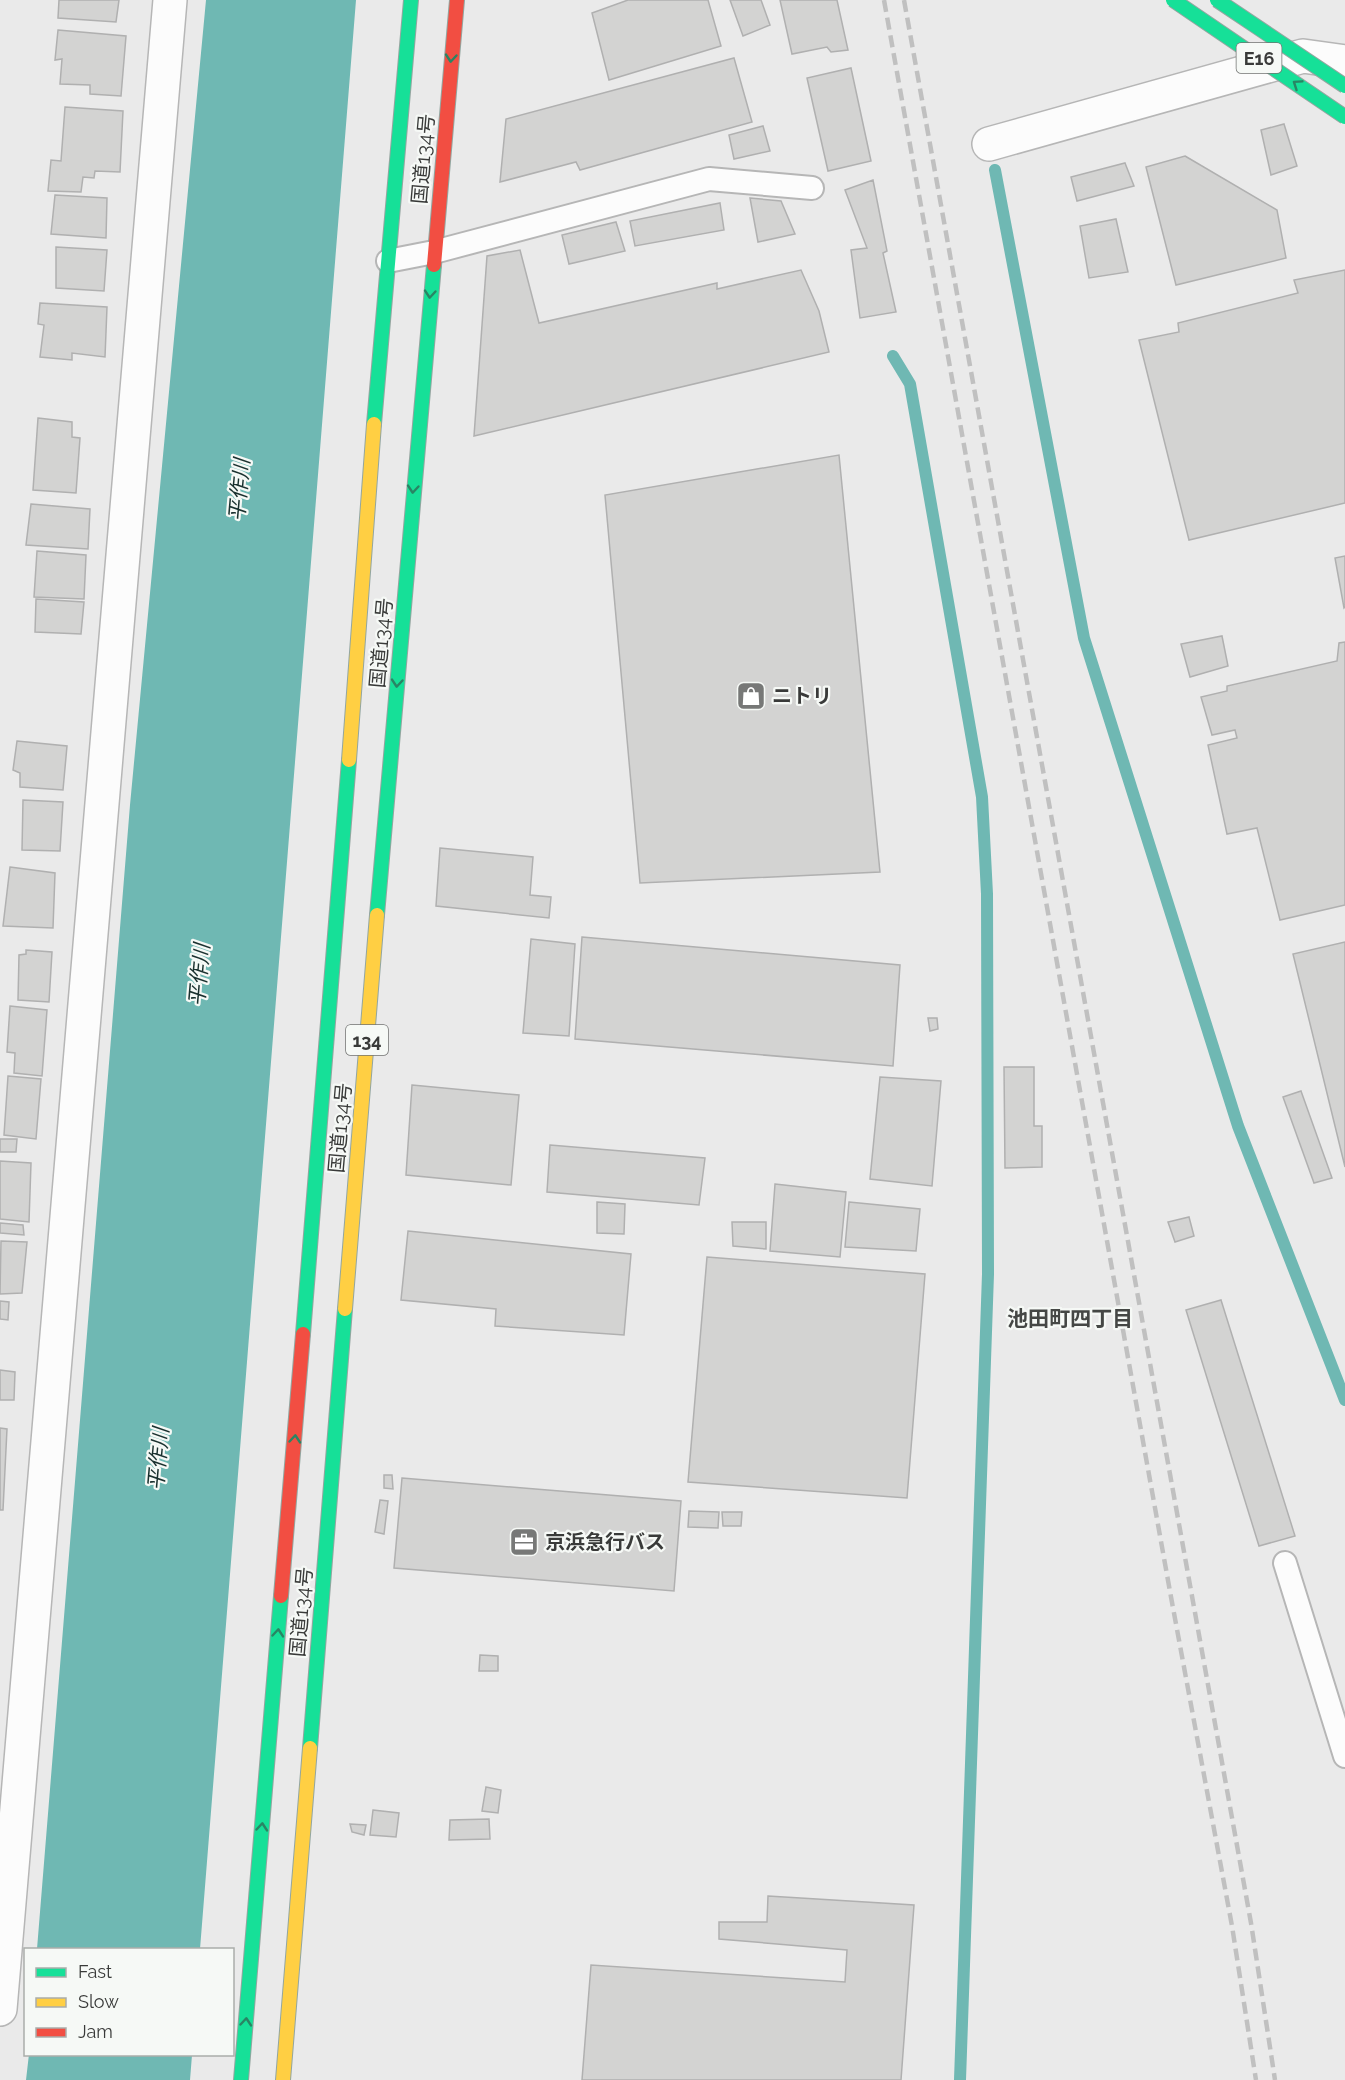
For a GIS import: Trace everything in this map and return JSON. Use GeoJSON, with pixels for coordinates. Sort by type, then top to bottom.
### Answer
{"type":"FeatureCollection","features":[{"type":"Feature","properties":{"kind":"highway","name":"国道134号"},"geometry":{"type":"LineString","coordinates":[[241,2080],[334,965],[388,261],[411,0]]}},
{"type":"Feature","properties":{"kind":"highway","name":"国道134号"},"geometry":{"type":"LineString","coordinates":[[283,2080],[372,967],[457,0]]}},
{"type":"Feature","properties":{"kind":"highway","name":"E16"},"geometry":{"type":"LineString","coordinates":[[1173,0],[1345,117]]}},
{"type":"Feature","properties":{"kind":"highway","name":"E16"},"geometry":{"type":"LineString","coordinates":[[1217,0],[1345,86]]}},
{"type":"Feature","properties":{"kind":"street"},"geometry":{"type":"LineString","coordinates":[[0,2009],[170,0]]}},
{"type":"Feature","properties":{"kind":"street"},"geometry":{"type":"LineString","coordinates":[[989,144],[1303,56],[1345,62]]}},
{"type":"Feature","properties":{"kind":"lane"},"geometry":{"type":"LineString","coordinates":[[388,261],[434,252],[709,179],[812,188]]}},
{"type":"Feature","properties":{"kind":"lane"},"geometry":{"type":"LineString","coordinates":[[1285,1563],[1345,1756]]}},
{"type":"Feature","properties":{"kind":"water","name":"平作川"},"geometry":{"type":"Polygon","coordinates":[[[206,0],[356,0],[200,1948],[37,1948],[130,805],[206,0]]]}},
{"type":"Feature","properties":{"kind":"water"},"geometry":{"type":"Polygon","coordinates":[[[29,2056],[192,2056],[190,2080],[26,2080],[29,2056]]]}},
{"type":"Feature","properties":{"kind":"building"},"geometry":{"type":"Polygon","coordinates":[[[59,0],[119,0],[116,22],[58,18],[59,0]]]}},
{"type":"Feature","properties":{"kind":"building"},"geometry":{"type":"Polygon","coordinates":[[[628,0],[708,0],[721,46],[609,80],[592,13],[628,0]]]}},
{"type":"Feature","properties":{"kind":"building"},"geometry":{"type":"Polygon","coordinates":[[[730,0],[761,0],[770,25],[743,36],[730,0]]]}},
{"type":"Feature","properties":{"kind":"building"},"geometry":{"type":"Polygon","coordinates":[[[780,0],[837,0],[848,50],[831,52],[827,47],[792,54],[780,0]]]}},
{"type":"Feature","properties":{"kind":"building"},"geometry":{"type":"Polygon","coordinates":[[[58,30],[126,36],[121,96],[90,94],[90,85],[60,84],[62,59],[55,60],[58,30]]]}},
{"type":"Feature","properties":{"kind":"building"},"geometry":{"type":"Polygon","coordinates":[[[734,58],[752,122],[580,170],[576,162],[500,182],[506,119],[734,58]]]}},
{"type":"Feature","properties":{"kind":"building"},"geometry":{"type":"Polygon","coordinates":[[[851,68],[871,161],[828,171],[807,78],[851,68]]]}},
{"type":"Feature","properties":{"kind":"building"},"geometry":{"type":"Polygon","coordinates":[[[65,107],[123,111],[120,172],[95,171],[94,178],[83,177],[81,192],[48,191],[51,160],[61,161],[65,107]]]}},
{"type":"Feature","properties":{"kind":"building"},"geometry":{"type":"Polygon","coordinates":[[[1284,124],[1297,166],[1271,175],[1261,130],[1284,124]]]}},
{"type":"Feature","properties":{"kind":"building"},"geometry":{"type":"Polygon","coordinates":[[[763,126],[770,151],[734,159],[729,135],[763,126]]]}},
{"type":"Feature","properties":{"kind":"building"},"geometry":{"type":"Polygon","coordinates":[[[1185,156],[1277,210],[1286,258],[1176,285],[1146,167],[1185,156]]]}},
{"type":"Feature","properties":{"kind":"building"},"geometry":{"type":"Polygon","coordinates":[[[1125,163],[1134,186],[1077,201],[1071,177],[1125,163]]]}},
{"type":"Feature","properties":{"kind":"building"},"geometry":{"type":"Polygon","coordinates":[[[873,180],[887,251],[883,253],[896,312],[860,318],[851,250],[867,248],[845,190],[873,180]]]}},
{"type":"Feature","properties":{"kind":"building"},"geometry":{"type":"Polygon","coordinates":[[[55,195],[107,198],[106,238],[51,234],[55,195]]]}},
{"type":"Feature","properties":{"kind":"building"},"geometry":{"type":"Polygon","coordinates":[[[750,198],[781,201],[795,234],[758,242],[750,198]]]}},
{"type":"Feature","properties":{"kind":"building"},"geometry":{"type":"Polygon","coordinates":[[[720,203],[724,230],[635,246],[630,221],[720,203]]]}},
{"type":"Feature","properties":{"kind":"building"},"geometry":{"type":"Polygon","coordinates":[[[1116,219],[1128,272],[1089,278],[1080,226],[1116,219]]]}},
{"type":"Feature","properties":{"kind":"building"},"geometry":{"type":"Polygon","coordinates":[[[616,222],[625,251],[569,264],[562,235],[616,222]]]}},
{"type":"Feature","properties":{"kind":"building"},"geometry":{"type":"Polygon","coordinates":[[[56,247],[107,250],[104,291],[56,288],[56,247]]]}},
{"type":"Feature","properties":{"kind":"building"},"geometry":{"type":"Polygon","coordinates":[[[520,250],[539,323],[717,283],[717,289],[801,270],[819,311],[829,352],[474,436],[487,256],[520,250]]]}},
{"type":"Feature","properties":{"kind":"building"},"geometry":{"type":"Polygon","coordinates":[[[1345,270],[1345,503],[1189,540],[1139,340],[1179,332],[1178,323],[1298,293],[1294,280],[1345,270]]]}},
{"type":"Feature","properties":{"kind":"building"},"geometry":{"type":"Polygon","coordinates":[[[40,303],[107,307],[105,357],[72,353],[72,360],[40,357],[44,325],[38,324],[40,303]]]}},
{"type":"Feature","properties":{"kind":"building"},"geometry":{"type":"Polygon","coordinates":[[[38,418],[72,422],[72,437],[80,438],[76,493],[33,490],[38,418]]]}},
{"type":"Feature","properties":{"kind":"building"},"geometry":{"type":"Polygon","coordinates":[[[839,455],[880,872],[640,883],[605,495],[839,455]]]}},
{"type":"Feature","properties":{"kind":"building"},"geometry":{"type":"Polygon","coordinates":[[[31,504],[90,509],[88,549],[26,545],[31,504]]]}},
{"type":"Feature","properties":{"kind":"building"},"geometry":{"type":"Polygon","coordinates":[[[37,551],[86,555],[84,599],[34,597],[37,551]]]}},
{"type":"Feature","properties":{"kind":"building"},"geometry":{"type":"Polygon","coordinates":[[[1345,556],[1345,607],[1344,608],[1335,558],[1345,556]]]}},
{"type":"Feature","properties":{"kind":"building"},"geometry":{"type":"Polygon","coordinates":[[[36,599],[84,602],[81,634],[35,632],[36,599]]]}},
{"type":"Feature","properties":{"kind":"building"},"geometry":{"type":"Polygon","coordinates":[[[1222,636],[1228,666],[1190,677],[1181,644],[1222,636]]]}},
{"type":"Feature","properties":{"kind":"building"},"geometry":{"type":"Polygon","coordinates":[[[1345,642],[1345,905],[1280,920],[1257,828],[1227,834],[1208,745],[1237,738],[1235,730],[1212,735],[1201,697],[1227,691],[1227,686],[1337,661],[1339,643],[1345,642]]]}},
{"type":"Feature","properties":{"kind":"building"},"geometry":{"type":"Polygon","coordinates":[[[17,741],[67,746],[63,790],[20,787],[20,773],[13,770],[17,741]]]}},
{"type":"Feature","properties":{"kind":"building"},"geometry":{"type":"Polygon","coordinates":[[[23,800],[63,802],[60,851],[22,850],[23,800]]]}},
{"type":"Feature","properties":{"kind":"building"},"geometry":{"type":"Polygon","coordinates":[[[440,848],[533,857],[530,895],[551,897],[549,918],[436,906],[440,848]]]}},
{"type":"Feature","properties":{"kind":"building"},"geometry":{"type":"Polygon","coordinates":[[[10,867],[55,873],[53,928],[3,926],[10,867]]]}},
{"type":"Feature","properties":{"kind":"building"},"geometry":{"type":"Polygon","coordinates":[[[582,937],[900,965],[893,1066],[575,1039],[582,937]]]}},
{"type":"Feature","properties":{"kind":"building"},"geometry":{"type":"Polygon","coordinates":[[[531,939],[575,944],[569,1036],[523,1033],[531,939]]]}},
{"type":"Feature","properties":{"kind":"building"},"geometry":{"type":"Polygon","coordinates":[[[1345,942],[1345,1167],[1293,954],[1345,942]]]}},
{"type":"Feature","properties":{"kind":"building"},"geometry":{"type":"Polygon","coordinates":[[[26,950],[52,952],[49,1002],[18,1000],[19,955],[26,954],[26,950]]]}},
{"type":"Feature","properties":{"kind":"building"},"geometry":{"type":"Polygon","coordinates":[[[10,1006],[47,1010],[42,1076],[14,1073],[15,1053],[7,1052],[10,1006]]]}},
{"type":"Feature","properties":{"kind":"building"},"geometry":{"type":"Polygon","coordinates":[[[928,1018],[937,1018],[938,1029],[930,1031],[928,1018]]]}},
{"type":"Feature","properties":{"kind":"building"},"geometry":{"type":"Polygon","coordinates":[[[1004,1067],[1034,1067],[1034,1126],[1042,1126],[1042,1167],[1005,1168],[1004,1067]]]}},
{"type":"Feature","properties":{"kind":"building"},"geometry":{"type":"Polygon","coordinates":[[[8,1076],[41,1079],[36,1139],[4,1135],[8,1076]]]}},
{"type":"Feature","properties":{"kind":"building"},"geometry":{"type":"Polygon","coordinates":[[[880,1077],[941,1081],[932,1186],[870,1179],[880,1077]]]}},
{"type":"Feature","properties":{"kind":"building"},"geometry":{"type":"Polygon","coordinates":[[[412,1085],[519,1095],[511,1185],[406,1175],[412,1085]]]}},
{"type":"Feature","properties":{"kind":"building"},"geometry":{"type":"Polygon","coordinates":[[[1301,1091],[1332,1178],[1314,1183],[1283,1097],[1301,1091]]]}},
{"type":"Feature","properties":{"kind":"building"},"geometry":{"type":"Polygon","coordinates":[[[0,1139],[17,1139],[16,1152],[0,1152],[0,1139]]]}},
{"type":"Feature","properties":{"kind":"building"},"geometry":{"type":"Polygon","coordinates":[[[550,1145],[705,1158],[699,1205],[547,1192],[550,1145]]]}},
{"type":"Feature","properties":{"kind":"building"},"geometry":{"type":"Polygon","coordinates":[[[0,1161],[31,1163],[29,1222],[0,1219],[0,1161]]]}},
{"type":"Feature","properties":{"kind":"building"},"geometry":{"type":"Polygon","coordinates":[[[775,1184],[846,1192],[840,1257],[770,1251],[775,1184]]]}},
{"type":"Feature","properties":{"kind":"building"},"geometry":{"type":"Polygon","coordinates":[[[597,1202],[625,1204],[624,1234],[597,1233],[597,1202]]]}},
{"type":"Feature","properties":{"kind":"building"},"geometry":{"type":"Polygon","coordinates":[[[849,1202],[920,1209],[916,1251],[845,1247],[849,1202]]]}},
{"type":"Feature","properties":{"kind":"building"},"geometry":{"type":"Polygon","coordinates":[[[1189,1217],[1194,1236],[1175,1242],[1168,1222],[1189,1217]]]}},
{"type":"Feature","properties":{"kind":"building"},"geometry":{"type":"Polygon","coordinates":[[[732,1222],[766,1222],[766,1249],[733,1246],[732,1222]]]}},
{"type":"Feature","properties":{"kind":"building"},"geometry":{"type":"Polygon","coordinates":[[[0,1223],[23,1225],[24,1235],[0,1233],[0,1223]]]}},
{"type":"Feature","properties":{"kind":"building"},"geometry":{"type":"Polygon","coordinates":[[[408,1231],[631,1254],[624,1335],[495,1326],[496,1309],[401,1300],[408,1231]]]}},
{"type":"Feature","properties":{"kind":"building"},"geometry":{"type":"Polygon","coordinates":[[[1,1241],[27,1242],[22,1293],[0,1294],[1,1241]]]}},
{"type":"Feature","properties":{"kind":"building"},"geometry":{"type":"Polygon","coordinates":[[[707,1257],[925,1274],[907,1498],[688,1482],[707,1257]]]}},
{"type":"Feature","properties":{"kind":"building"},"geometry":{"type":"Polygon","coordinates":[[[1221,1300],[1295,1536],[1259,1546],[1186,1310],[1221,1300]]]}},
{"type":"Feature","properties":{"kind":"building"},"geometry":{"type":"Polygon","coordinates":[[[0,1301],[9,1302],[8,1320],[0,1319],[0,1301]]]}},
{"type":"Feature","properties":{"kind":"building"},"geometry":{"type":"Polygon","coordinates":[[[0,1370],[15,1372],[14,1400],[0,1400],[0,1370]]]}},
{"type":"Feature","properties":{"kind":"building"},"geometry":{"type":"Polygon","coordinates":[[[0,1428],[7,1429],[3,1510],[0,1510],[0,1428]]]}},
{"type":"Feature","properties":{"kind":"building"},"geometry":{"type":"Polygon","coordinates":[[[384,1475],[392,1475],[393,1489],[384,1488],[384,1475]]]}},
{"type":"Feature","properties":{"kind":"building"},"geometry":{"type":"Polygon","coordinates":[[[402,1478],[681,1501],[674,1591],[394,1568],[402,1478]]]}},
{"type":"Feature","properties":{"kind":"building"},"geometry":{"type":"Polygon","coordinates":[[[380,1500],[388,1501],[384,1534],[375,1532],[380,1500]]]}},
{"type":"Feature","properties":{"kind":"building"},"geometry":{"type":"Polygon","coordinates":[[[689,1511],[719,1512],[718,1528],[688,1527],[689,1511]]]}},
{"type":"Feature","properties":{"kind":"building"},"geometry":{"type":"Polygon","coordinates":[[[722,1512],[742,1512],[741,1526],[723,1526],[722,1512]]]}},
{"type":"Feature","properties":{"kind":"building"},"geometry":{"type":"Polygon","coordinates":[[[480,1655],[498,1656],[498,1671],[479,1671],[480,1655]]]}},
{"type":"Feature","properties":{"kind":"building"},"geometry":{"type":"Polygon","coordinates":[[[486,1787],[501,1790],[498,1813],[482,1811],[486,1787]]]}},
{"type":"Feature","properties":{"kind":"building"},"geometry":{"type":"Polygon","coordinates":[[[373,1810],[399,1813],[396,1837],[370,1835],[373,1810]]]}},
{"type":"Feature","properties":{"kind":"building"},"geometry":{"type":"Polygon","coordinates":[[[489,1819],[490,1839],[449,1840],[450,1820],[489,1819]]]}},
{"type":"Feature","properties":{"kind":"building"},"geometry":{"type":"Polygon","coordinates":[[[350,1824],[366,1825],[364,1835],[352,1832],[350,1824]]]}},
{"type":"Feature","properties":{"kind":"building"},"geometry":{"type":"Polygon","coordinates":[[[768,1896],[914,1905],[901,2080],[582,2080],[591,1965],[845,1982],[847,1950],[719,1939],[719,1922],[767,1922],[768,1896]]]}},
{"type":"Feature","properties":{"kind":"waterway"},"geometry":{"type":"LineString","coordinates":[[995,170],[1084,638],[1238,1126],[1345,1400]]}},
{"type":"Feature","properties":{"kind":"waterway"},"geometry":{"type":"LineString","coordinates":[[893,356],[910,384],[982,797],[987,894],[988,1274],[960,2080]]}},
{"type":"Feature","properties":{"kind":"railway"},"geometry":{"type":"LineString","coordinates":[[884,0],[1232,1926],[1256,2080]]}},
{"type":"Feature","properties":{"kind":"railway"},"geometry":{"type":"LineString","coordinates":[[904,0],[1251,1923],[1275,2080]]}},
{"type":"Feature","properties":{"kind":"traffic: fast"},"geometry":{"type":"LineString","coordinates":[[374,424],[411,0]]}},
{"type":"Feature","properties":{"kind":"traffic: fast"},"geometry":{"type":"LineString","coordinates":[[1173,0],[1345,117]]}},
{"type":"Feature","properties":{"kind":"traffic: fast"},"geometry":{"type":"LineString","coordinates":[[1217,0],[1345,86]]}},
{"type":"Feature","properties":{"kind":"traffic: fast"},"geometry":{"type":"LineString","coordinates":[[377,915],[434,265]]}},
{"type":"Feature","properties":{"kind":"traffic: fast"},"geometry":{"type":"LineString","coordinates":[[303,1334],[349,760]]}},
{"type":"Feature","properties":{"kind":"traffic: fast"},"geometry":{"type":"LineString","coordinates":[[310,1748],[345,1309]]}},
{"type":"Feature","properties":{"kind":"traffic: fast"},"geometry":{"type":"LineString","coordinates":[[241,2080],[281,1596]]}},
{"type":"Feature","properties":{"kind":"traffic: slow"},"geometry":{"type":"LineString","coordinates":[[349,760],[374,424]]}},
{"type":"Feature","properties":{"kind":"traffic: slow"},"geometry":{"type":"LineString","coordinates":[[345,1309],[377,915]]}},
{"type":"Feature","properties":{"kind":"traffic: slow"},"geometry":{"type":"LineString","coordinates":[[283,2080],[310,1748]]}},
{"type":"Feature","properties":{"kind":"traffic: jam"},"geometry":{"type":"LineString","coordinates":[[434,265],[457,0]]}},
{"type":"Feature","properties":{"kind":"traffic: jam"},"geometry":{"type":"LineString","coordinates":[[281,1596],[303,1334]]}},
{"type":"Feature","properties":{"kind":"place","name":"ニトリ"},"geometry":{"type":"Point","coordinates":[751,696]}},
{"type":"Feature","properties":{"kind":"place","name":"京浜急行バス"},"geometry":{"type":"Point","coordinates":[524,1542]}},
{"type":"Feature","properties":{"kind":"district","name":"池田町四丁目"},"geometry":{"type":"Point","coordinates":[1070,1318]}}]}
